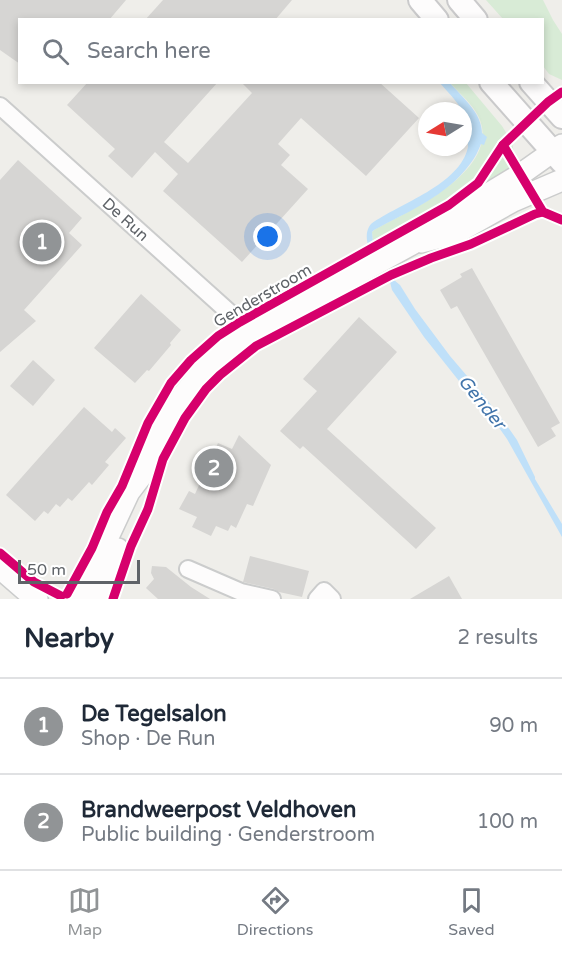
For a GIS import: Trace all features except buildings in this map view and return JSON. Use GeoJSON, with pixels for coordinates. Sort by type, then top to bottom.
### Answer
{"type":"FeatureCollection","features":[{"type":"Feature","properties":{"kind":"main road"},"geometry":{"type":"LineString","coordinates":[[420,0],[435,18]]}},
{"type":"Feature","properties":{"kind":"main road"},"geometry":{"type":"LineString","coordinates":[[459,0],[474,18]]}},
{"type":"Feature","properties":{"kind":"main road"},"geometry":{"type":"LineString","coordinates":[[493,84],[559,153]]}},
{"type":"Feature","properties":{"kind":"main road"},"geometry":{"type":"LineString","coordinates":[[533,84],[562,117]]}},
{"type":"Feature","properties":{"kind":"street","name":"De Run"},"geometry":{"type":"LineString","coordinates":[[0,106],[240,322],[248,334]]}},
{"type":"Feature","properties":{"kind":"street","name":"Genderstroom"},"geometry":{"type":"LineString","coordinates":[[79,599],[129,492],[142,475],[160,434],[184,394],[221,354],[248,334],[412,244],[427,231],[559,153]]}},
{"type":"Feature","properties":{"kind":"street","name":"Genderstroom"},"geometry":{"type":"LineString","coordinates":[[412,244],[456,232],[513,201],[562,180]]}},
{"type":"Feature","properties":{"kind":"street","name":"Genderstroom"},"geometry":{"type":"LineString","coordinates":[[98,599],[140,496],[142,475]]}},
{"type":"Feature","properties":{"kind":"street"},"geometry":{"type":"LineString","coordinates":[[0,568],[37,599]]}},
{"type":"Feature","properties":{"kind":"street"},"geometry":{"type":"LineString","coordinates":[[188,569],[241,592],[272,599]]}},
{"type":"Feature","properties":{"kind":"street"},"geometry":{"type":"LineString","coordinates":[[0,585],[14,599]]}},
{"type":"Feature","properties":{"kind":"street"},"geometry":{"type":"LineString","coordinates":[[317,599],[324,591],[332,599]]}},
{"type":"Feature","properties":{"kind":"green space"},"geometry":{"type":"Polygon","coordinates":[[[486,0],[543,0],[562,34],[562,80],[549,74],[544,67],[544,18],[502,18],[486,0]]]}},
{"type":"Feature","properties":{"kind":"green space"},"geometry":{"type":"Polygon","coordinates":[[[451,84],[467,84],[502,126],[512,142],[514,153],[507,173],[491,186],[426,216],[378,243],[373,242],[372,232],[374,230],[444,190],[473,161],[481,145],[482,127],[472,107],[472,102],[468,102],[451,84]]]}},
{"type":"Feature","properties":{"kind":"water"},"geometry":{"type":"Polygon","coordinates":[[[441,84],[451,84],[467,102],[456,102],[441,84]]]}},
{"type":"Feature","properties":{"kind":"water"},"geometry":{"type":"Polygon","coordinates":[[[472,108],[479,119],[482,133],[487,137],[472,162],[461,175],[438,194],[374,230],[372,232],[373,242],[368,245],[367,234],[371,224],[441,183],[465,156],[472,156],[472,108]]]}},
{"type":"Feature","properties":{"kind":"water","name":"Gender"},"geometry":{"type":"Polygon","coordinates":[[[394,280],[400,285],[450,356],[517,440],[535,479],[562,524],[562,537],[507,439],[490,415],[463,386],[424,337],[392,290],[390,282],[394,280]]]}},
{"type":"Feature","properties":{"kind":"cycle path"},"geometry":{"type":"LineString","coordinates":[[67,594],[122,486],[148,423],[171,383],[191,360],[218,336],[240,322],[449,205],[478,183],[503,145],[548,102],[562,92]]}},
{"type":"Feature","properties":{"kind":"cycle path"},"geometry":{"type":"LineString","coordinates":[[503,145],[543,212],[562,220]]}},
{"type":"Feature","properties":{"kind":"cycle path"},"geometry":{"type":"LineString","coordinates":[[113,599],[131,546],[148,509],[163,459],[185,418],[206,389],[220,375],[256,346],[391,275],[471,244],[543,212]]}},
{"type":"Feature","properties":{"kind":"cycle path"},"geometry":{"type":"LineString","coordinates":[[0,553],[34,582],[61,596]]}},
{"type":"Feature","properties":{"kind":"place","name":"De Tegelsalon"},"geometry":{"type":"Point","coordinates":[42,242]}},
{"type":"Feature","properties":{"kind":"place","name":"Brandweerpost Veldhoven"},"geometry":{"type":"Point","coordinates":[214,468]}}]}
